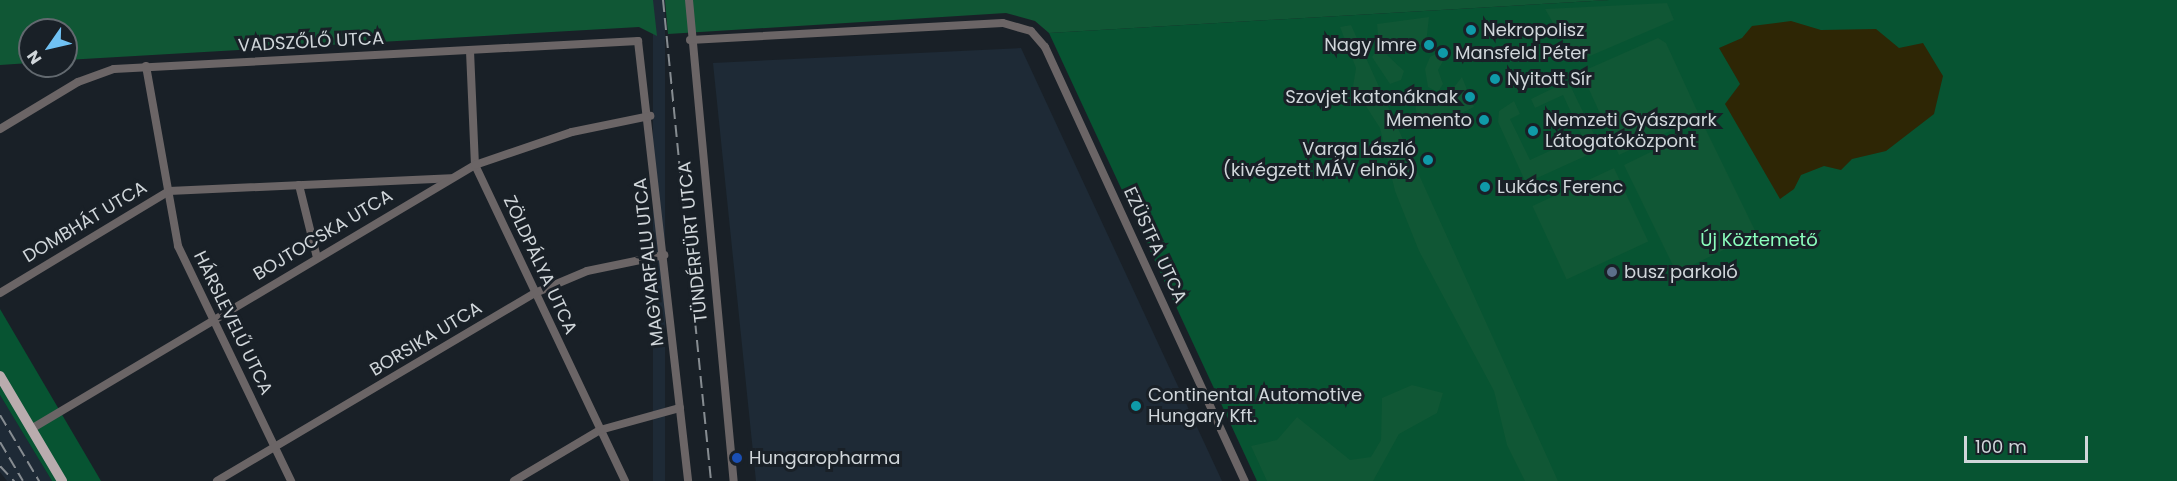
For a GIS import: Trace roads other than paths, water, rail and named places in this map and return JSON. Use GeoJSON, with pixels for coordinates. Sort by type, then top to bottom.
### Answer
{"type":"FeatureCollection","features":[{"type":"Feature","properties":{"kind":"main road"},"geometry":{"type":"LineString","coordinates":[[0,376],[62,481]]}},
{"type":"Feature","properties":{"kind":"street","name":"TÜNDÉRFÜRT UTCA"},"geometry":{"type":"LineString","coordinates":[[689,0],[690,39],[734,481]]}},
{"type":"Feature","properties":{"kind":"street","name":"EZÜSTFA UTCA"},"geometry":{"type":"LineString","coordinates":[[690,39],[1003,23],[1026,29],[1045,47],[1245,481]]}},
{"type":"Feature","properties":{"kind":"street","name":"VADSZŐLŐ UTCA"},"geometry":{"type":"LineString","coordinates":[[0,129],[78,82],[114,69],[638,41]]}},
{"type":"Feature","properties":{"kind":"street","name":"MAGYARFALU UTCA"},"geometry":{"type":"LineString","coordinates":[[638,41],[650,117],[688,481]]}},
{"type":"Feature","properties":{"kind":"street","name":"ZÖLDPÁLYA UTCA"},"geometry":{"type":"LineString","coordinates":[[470,51],[475,165],[626,481]]}},
{"type":"Feature","properties":{"kind":"street","name":"HÁRSLEVELŰ UTCA"},"geometry":{"type":"LineString","coordinates":[[146,66],[178,246],[291,481]]}},
{"type":"Feature","properties":{"kind":"street","name":"BOJTOCSKA UTCA"},"geometry":{"type":"LineString","coordinates":[[32,429],[213,319],[475,165],[572,132],[650,117]]}},
{"type":"Feature","properties":{"kind":"street","name":"DOMBHÁT UTCA"},"geometry":{"type":"LineString","coordinates":[[0,293],[169,191],[454,177]]}},
{"type":"Feature","properties":{"kind":"street"},"geometry":{"type":"LineString","coordinates":[[299,185],[317,258]]}},
{"type":"Feature","properties":{"kind":"street","name":"BORSIKA UTCA"},"geometry":{"type":"LineString","coordinates":[[217,481],[535,293],[587,271],[664,255]]}},
{"type":"Feature","properties":{"kind":"street"},"geometry":{"type":"LineString","coordinates":[[514,481],[600,430],[680,408]]}},
{"type":"Feature","properties":{"kind":"railway"},"geometry":{"type":"LineString","coordinates":[[663,0],[711,481]]}},
{"type":"Feature","properties":{"kind":"railway"},"geometry":{"type":"LineString","coordinates":[[0,415],[39,481]]}},
{"type":"Feature","properties":{"kind":"railway"},"geometry":{"type":"LineString","coordinates":[[0,442],[23,481]]}},
{"type":"Feature","properties":{"kind":"railway"},"geometry":{"type":"LineString","coordinates":[[0,466],[14,481]]}},
{"type":"Feature","properties":{"kind":"place","name":"Nekropolisz"},"geometry":{"type":"Point","coordinates":[1471,30]}},
{"type":"Feature","properties":{"kind":"place","name":"Nagy Imre"},"geometry":{"type":"Point","coordinates":[1429,45]}},
{"type":"Feature","properties":{"kind":"place","name":"Mansfeld Péter"},"geometry":{"type":"Point","coordinates":[1443,53]}},
{"type":"Feature","properties":{"kind":"place","name":"Nyitott Sír"},"geometry":{"type":"Point","coordinates":[1495,79]}},
{"type":"Feature","properties":{"kind":"place","name":"Szovjet katonáknak"},"geometry":{"type":"Point","coordinates":[1470,97]}},
{"type":"Feature","properties":{"kind":"place","name":"Memento"},"geometry":{"type":"Point","coordinates":[1484,120]}},
{"type":"Feature","properties":{"kind":"place","name":"Nemzeti Gyászpark Látogatóközpont"},"geometry":{"type":"Point","coordinates":[1533,131]}},
{"type":"Feature","properties":{"kind":"place","name":"Varga László (kivégzett MÁV elnök)"},"geometry":{"type":"Point","coordinates":[1428,160]}},
{"type":"Feature","properties":{"kind":"place","name":"Lukács Ferenc"},"geometry":{"type":"Point","coordinates":[1485,187]}},
{"type":"Feature","properties":{"kind":"place","name":"busz parkoló"},"geometry":{"type":"Point","coordinates":[1612,272]}},
{"type":"Feature","properties":{"kind":"place","name":"Continental Automotive Hungary Kft."},"geometry":{"type":"Point","coordinates":[1136,406]}},
{"type":"Feature","properties":{"kind":"place","name":"Hungaropharma"},"geometry":{"type":"Point","coordinates":[737,458]}},
{"type":"Feature","properties":{"kind":"park label","name":"Új Köztemető"},"geometry":{"type":"Point","coordinates":[1759,240]}}]}
